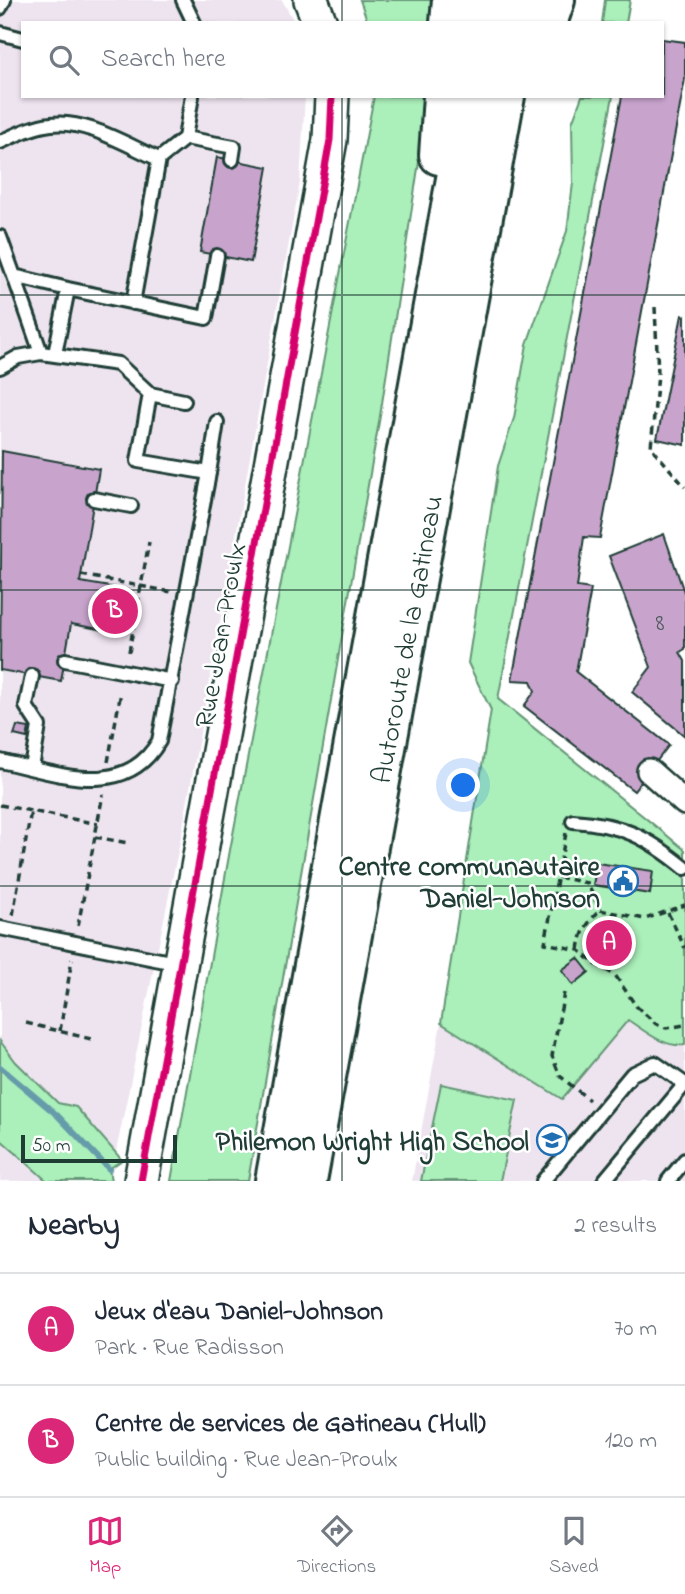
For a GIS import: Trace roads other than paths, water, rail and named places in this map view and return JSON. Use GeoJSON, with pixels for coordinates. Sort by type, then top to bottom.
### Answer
{"type":"FeatureCollection","features":[{"type":"Feature","properties":{"kind":"highway"},"geometry":{"type":"LineString","coordinates":[[450,21],[452,0]]}},
{"type":"Feature","properties":{"kind":"highway"},"geometry":{"type":"LineString","coordinates":[[485,21],[489,0]]}},
{"type":"Feature","properties":{"kind":"highway"},"geometry":{"type":"LineString","coordinates":[[518,21],[522,0]]}},
{"type":"Feature","properties":{"kind":"highway"},"geometry":{"type":"LineString","coordinates":[[548,21],[555,0]]}},
{"type":"Feature","properties":{"kind":"highway"},"geometry":{"type":"LineString","coordinates":[[423,360],[443,98]]}},
{"type":"Feature","properties":{"kind":"highway","name":"Autoroute de la Gatineau"},"geometry":{"type":"LineString","coordinates":[[275,1181],[471,98]]}},
{"type":"Feature","properties":{"kind":"highway","name":"Autoroute de la Gatineau"},"geometry":{"type":"LineString","coordinates":[[307,1181],[505,98]]}},
{"type":"Feature","properties":{"kind":"highway"},"geometry":{"type":"LineString","coordinates":[[490,176],[518,98]]}},
{"type":"Feature","properties":{"kind":"street"},"geometry":{"type":"LineString","coordinates":[[311,0],[319,21]]}},
{"type":"Feature","properties":{"kind":"street","name":"Rue Jean-Proulx"},"geometry":{"type":"LineString","coordinates":[[141,1181],[322,188],[330,140],[332,98]]}},
{"type":"Feature","properties":{"kind":"street"},"geometry":{"type":"LineString","coordinates":[[649,771],[685,803]]}},
{"type":"Feature","properties":{"kind":"lane"},"geometry":{"type":"LineString","coordinates":[[0,8],[4,0]]}},
{"type":"Feature","properties":{"kind":"lane"},"geometry":{"type":"LineString","coordinates":[[183,0],[193,21]]}},
{"type":"Feature","properties":{"kind":"lane"},"geometry":{"type":"LineString","coordinates":[[0,33],[21,38]]}},
{"type":"Feature","properties":{"kind":"lane"},"geometry":{"type":"LineString","coordinates":[[133,303],[159,159],[185,138],[192,98]]}},
{"type":"Feature","properties":{"kind":"lane"},"geometry":{"type":"LineString","coordinates":[[0,142],[40,126],[62,123],[83,127],[159,159]]}},
{"type":"Feature","properties":{"kind":"lane"},"geometry":{"type":"LineString","coordinates":[[185,138],[234,147],[232,160]]}},
{"type":"Feature","properties":{"kind":"lane"},"geometry":{"type":"LineString","coordinates":[[0,237],[41,353]]}},
{"type":"Feature","properties":{"kind":"lane"},"geometry":{"type":"LineString","coordinates":[[14,276],[206,318],[217,256]]}},
{"type":"Feature","properties":{"kind":"lane"},"geometry":{"type":"LineString","coordinates":[[55,354],[68,289]]}},
{"type":"Feature","properties":{"kind":"lane"},"geometry":{"type":"LineString","coordinates":[[0,367],[18,357],[41,353],[118,365],[150,394],[184,401]]}},
{"type":"Feature","properties":{"kind":"lane"},"geometry":{"type":"LineString","coordinates":[[150,394],[138,461],[209,473]]}},
{"type":"Feature","properties":{"kind":"lane"},"geometry":{"type":"LineString","coordinates":[[0,761],[93,780],[111,779],[136,768],[159,741],[217,422]]}},
{"type":"Feature","properties":{"kind":"lane"},"geometry":{"type":"LineString","coordinates":[[94,499],[131,506]]}},
{"type":"Feature","properties":{"kind":"lane"},"geometry":{"type":"LineString","coordinates":[[65,660],[172,681]]}},
{"type":"Feature","properties":{"kind":"lane"},"geometry":{"type":"LineString","coordinates":[[32,676],[26,706],[38,726],[32,768]]}},
{"type":"Feature","properties":{"kind":"lane"},"geometry":{"type":"LineString","coordinates":[[573,821],[597,823],[638,834],[685,868]]}},
{"type":"Feature","properties":{"kind":"lane"},"geometry":{"type":"LineString","coordinates":[[0,928],[181,964]]}},
{"type":"Feature","properties":{"kind":"lane"},"geometry":{"type":"LineString","coordinates":[[542,1181],[632,1074],[655,1063],[685,1084],[604,1181]]}},
{"type":"Feature","properties":{"kind":"lane"},"geometry":{"type":"LineString","coordinates":[[668,1181],[685,1160]]}},
{"type":"Feature","properties":{"kind":"waterway"},"geometry":{"type":"LineString","coordinates":[[0,1067],[57,1115],[109,1169]]}},
{"type":"Feature","properties":{"kind":"place","name":"Centre de services de Gatineau (Hull)"},"geometry":{"type":"Point","coordinates":[115,611]}},
{"type":"Feature","properties":{"kind":"place","name":"Centre communautaire Daniel-Johnson"},"geometry":{"type":"Point","coordinates":[623,881]}},
{"type":"Feature","properties":{"kind":"place","name":"Jeux d'eau Daniel-Johnson"},"geometry":{"type":"Point","coordinates":[609,943]}},
{"type":"Feature","properties":{"kind":"place","name":"Philemon Wright High School"},"geometry":{"type":"Point","coordinates":[552,1140]}}]}
